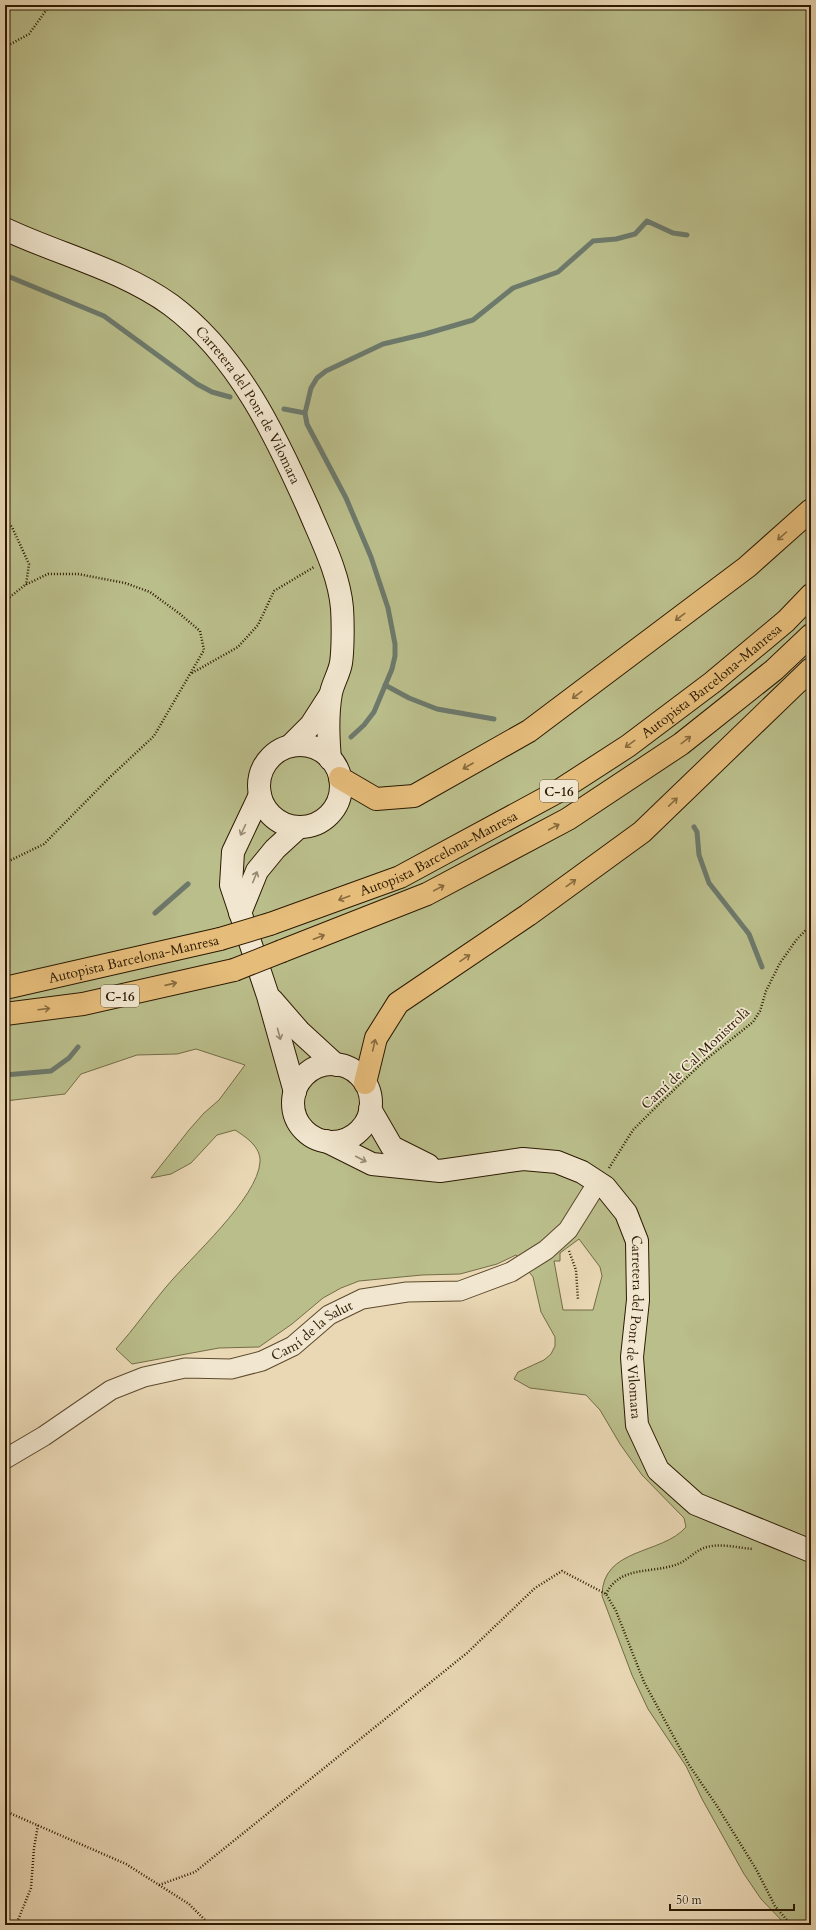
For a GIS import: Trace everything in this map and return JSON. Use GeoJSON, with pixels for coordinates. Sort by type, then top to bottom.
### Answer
{"type":"FeatureCollection","features":[{"type":"Feature","properties":{"kind":"highway"},"geometry":{"type":"LineString","coordinates":[[340,778],[376,799],[414,796],[522,735],[746,567],[811,510]]}},
{"type":"Feature","properties":{"kind":"highway","name":"Autopista Barcelona-Manresa"},"geometry":{"type":"LineString","coordinates":[[5,988],[220,940],[270,924],[400,877],[557,792],[628,746],[713,682],[786,621],[811,595]]}},
{"type":"Feature","properties":{"kind":"highway","name":"Autopista Barcelona-Manresa"},"geometry":{"type":"LineString","coordinates":[[5,1014],[83,1004],[234,970],[427,894],[568,819],[681,744],[774,670],[811,635]]}},
{"type":"Feature","properties":{"kind":"highway"},"geometry":{"type":"LineString","coordinates":[[365,1083],[376,1038],[398,1003],[528,915],[642,832],[811,669]]}},
{"type":"Feature","properties":{"kind":"street","name":"Carretera del Pont de Vilomara"},"geometry":{"type":"LineString","coordinates":[[5,228],[33,242],[94,264],[133,282],[171,305],[202,332],[223,357],[255,403],[284,454],[330,557],[342,607],[341,663],[332,692],[328,728],[330,759]]}},
{"type":"Feature","properties":{"kind":"street","name":"Carretera del Pont de Vilomara"},"geometry":{"type":"LineString","coordinates":[[290,746],[311,725],[332,692]]}},
{"type":"Feature","properties":{"kind":"street"},"geometry":{"type":"LineString","coordinates":[[290,746],[312,747],[322,752],[330,759],[340,778],[340,796],[331,813],[317,824],[299,827],[285,824],[274,818],[267,811],[260,795],[259,779],[265,764],[276,753],[290,746]]}},
{"type":"Feature","properties":{"kind":"street"},"geometry":{"type":"LineString","coordinates":[[260,795],[233,852],[231,885],[268,996],[295,1092]]}},
{"type":"Feature","properties":{"kind":"street"},"geometry":{"type":"LineString","coordinates":[[240,913],[257,871],[275,849],[299,827]]}},
{"type":"Feature","properties":{"kind":"street"},"geometry":{"type":"LineString","coordinates":[[268,996],[299,1031],[336,1065]]}},
{"type":"Feature","properties":{"kind":"street"},"geometry":{"type":"LineString","coordinates":[[323,1065],[336,1065],[353,1071],[365,1083],[370,1096],[370,1109],[365,1123],[355,1134],[341,1140],[326,1141],[311,1136],[299,1124],[293,1108],[295,1092],[301,1080],[310,1071],[323,1065]]}},
{"type":"Feature","properties":{"kind":"street"},"geometry":{"type":"LineString","coordinates":[[370,1109],[392,1147],[440,1171]]}},
{"type":"Feature","properties":{"kind":"street","name":"Carretera del Pont de Vilomara"},"geometry":{"type":"LineString","coordinates":[[326,1141],[372,1164],[440,1171],[523,1159],[557,1162],[582,1172],[605,1187],[626,1213],[636,1241],[638,1300],[632,1357],[637,1425],[658,1470],[696,1504],[811,1551]]}},
{"type":"Feature","properties":{"kind":"street","name":"Camí de la Salut"},"geometry":{"type":"LineString","coordinates":[[5,1459],[44,1436],[111,1390],[144,1377],[185,1368],[231,1369],[262,1361],[293,1346],[329,1315],[362,1299],[407,1292],[460,1291],[511,1272],[546,1250],[568,1230],[598,1182]]}},
{"type":"Feature","properties":{"kind":"path"},"geometry":{"type":"LineString","coordinates":[[5,43],[9,45],[29,34],[50,5]]}},
{"type":"Feature","properties":{"kind":"path"},"geometry":{"type":"LineString","coordinates":[[5,519],[12,527],[29,564],[26,585]]}},
{"type":"Feature","properties":{"kind":"path"},"geometry":{"type":"LineString","coordinates":[[191,674],[238,647],[258,625],[274,591],[330,557]]}},
{"type":"Feature","properties":{"kind":"path"},"geometry":{"type":"LineString","coordinates":[[5,601],[26,585],[48,574],[78,574],[125,583],[150,592],[180,614],[200,631],[204,650],[154,736],[110,776],[44,844],[5,863]]}},
{"type":"Feature","properties":{"kind":"path","name":"Camí de Cal Monistrolà"},"geometry":{"type":"LineString","coordinates":[[598,1182],[613,1163],[633,1130],[704,1061],[753,1022],[760,1011],[766,991],[780,963],[797,939],[811,925]]}},
{"type":"Feature","properties":{"kind":"path"},"geometry":{"type":"LineString","coordinates":[[560,1237],[570,1253],[576,1270],[578,1300]]}},
{"type":"Feature","properties":{"kind":"path"},"geometry":{"type":"LineString","coordinates":[[606,1594],[611,1584],[628,1573],[656,1570],[680,1564],[706,1547],[720,1546],[767,1550],[777,1537]]}},
{"type":"Feature","properties":{"kind":"path"},"geometry":{"type":"LineString","coordinates":[[159,1885],[195,1872],[467,1654],[535,1588],[562,1571],[606,1594],[616,1612],[644,1682],[689,1765],[717,1806],[756,1869],[775,1906],[791,1925]]}},
{"type":"Feature","properties":{"kind":"path"},"geometry":{"type":"LineString","coordinates":[[5,1811],[126,1864],[189,1904],[210,1925]]}},
{"type":"Feature","properties":{"kind":"path"},"geometry":{"type":"LineString","coordinates":[[16,1925],[31,1888],[34,1848],[38,1826]]}},
{"type":"Feature","properties":{"kind":"green space"},"geometry":{"type":"Polygon","coordinates":[[[5,5],[811,5],[811,1925],[786,1925],[761,1899],[744,1874],[702,1799],[686,1766],[648,1709],[632,1675],[602,1596],[605,1580],[612,1568],[622,1560],[676,1536],[686,1527],[684,1518],[642,1475],[620,1444],[600,1410],[586,1395],[530,1388],[514,1379],[518,1372],[544,1360],[551,1354],[555,1346],[555,1337],[541,1312],[533,1277],[516,1255],[497,1264],[460,1274],[422,1275],[359,1281],[341,1288],[323,1298],[292,1324],[259,1347],[219,1348],[132,1364],[116,1349],[166,1287],[236,1210],[248,1193],[256,1177],[260,1162],[258,1152],[248,1139],[235,1130],[217,1135],[191,1163],[171,1174],[151,1178],[189,1130],[204,1113],[219,1100],[245,1065],[196,1049],[177,1054],[137,1055],[81,1074],[65,1094],[5,1101],[5,5]],[[579,1239],[560,1253],[560,1261],[554,1261],[563,1310],[593,1310],[602,1276],[600,1267],[579,1239]]]}},
{"type":"Feature","properties":{"kind":"waterway"},"geometry":{"type":"LineString","coordinates":[[351,737],[364,725],[374,712],[392,669],[395,656],[395,644],[388,608],[371,557],[346,498],[307,424],[305,413],[311,388],[317,378],[326,371],[383,344],[473,320],[513,288],[558,272],[593,241],[616,239],[635,234],[647,221],[673,233],[687,235]]}},
{"type":"Feature","properties":{"kind":"waterway"},"geometry":{"type":"LineString","coordinates":[[5,275],[104,316],[197,384],[212,392],[230,397]]}},
{"type":"Feature","properties":{"kind":"waterway"},"geometry":{"type":"LineString","coordinates":[[284,409],[305,413]]}},
{"type":"Feature","properties":{"kind":"waterway"},"geometry":{"type":"LineString","coordinates":[[385,685],[409,698],[437,709],[494,719]]}},
{"type":"Feature","properties":{"kind":"waterway"},"geometry":{"type":"LineString","coordinates":[[694,827],[697,832],[699,855],[709,883],[749,934],[762,967]]}},
{"type":"Feature","properties":{"kind":"waterway"},"geometry":{"type":"LineString","coordinates":[[155,913],[188,884]]}},
{"type":"Feature","properties":{"kind":"waterway"},"geometry":{"type":"LineString","coordinates":[[5,1075],[51,1071],[69,1058],[78,1047]]}}]}
